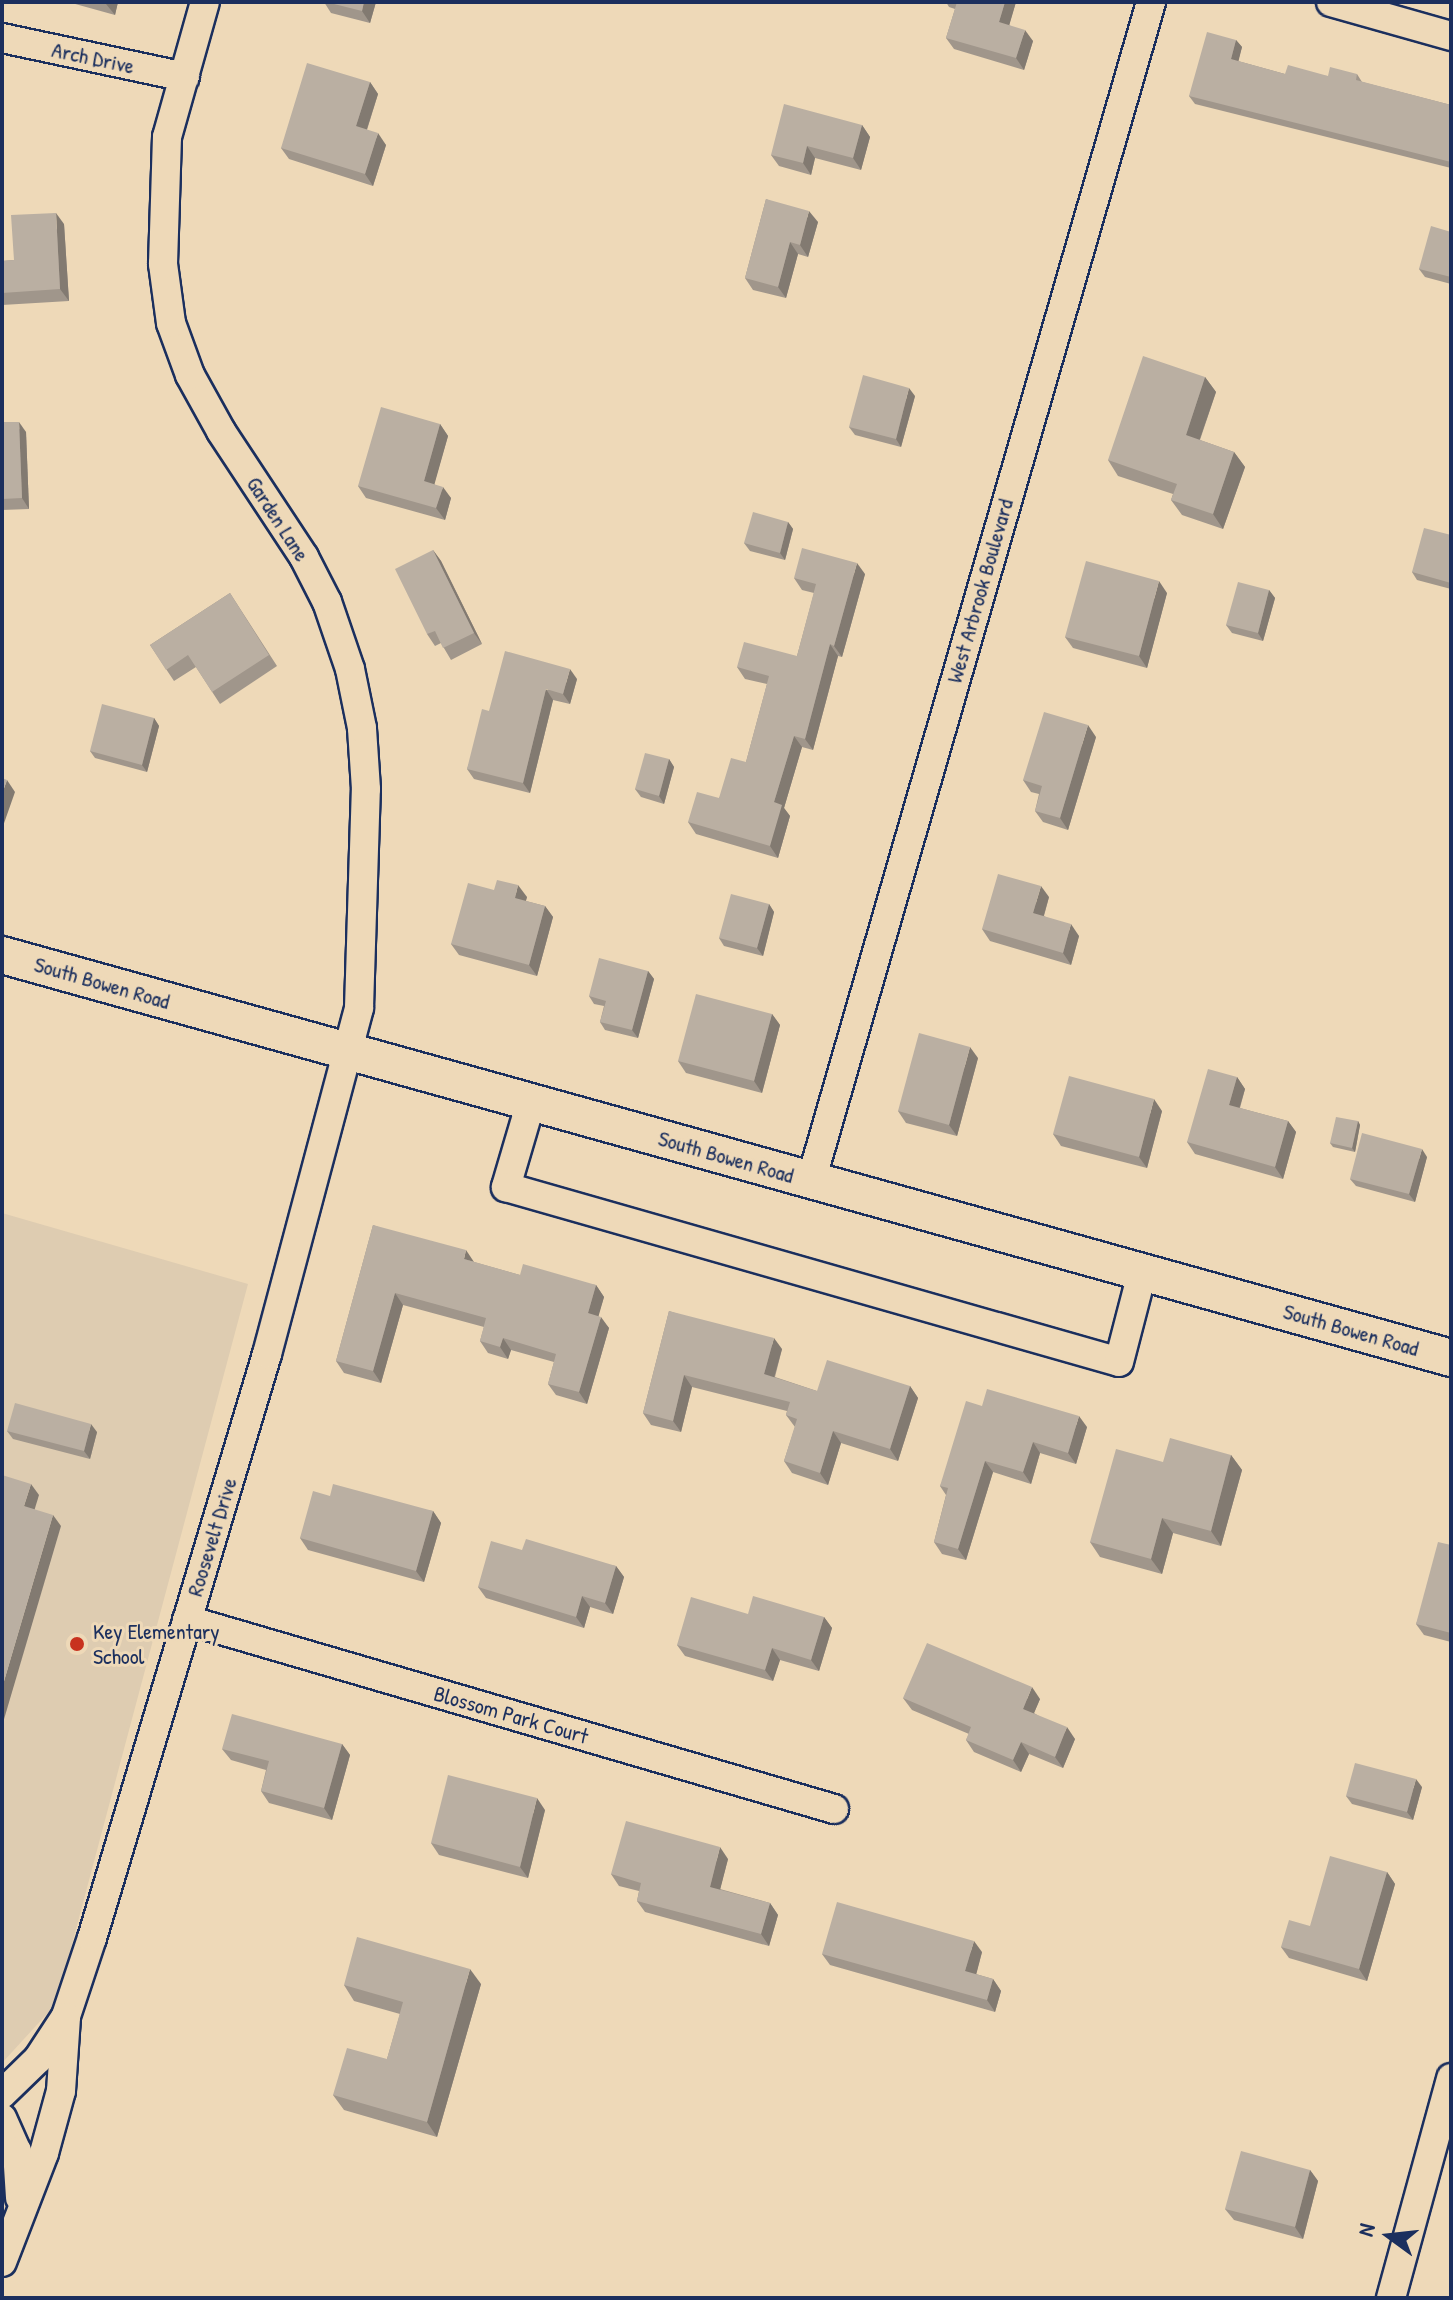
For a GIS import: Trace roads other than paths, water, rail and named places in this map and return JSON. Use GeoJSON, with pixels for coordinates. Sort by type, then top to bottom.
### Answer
{"type":"FeatureCollection","features":[{"type":"Feature","properties":{"kind":"main road","name":"South Bowen Road"},"geometry":{"type":"LineString","coordinates":[[2,955],[1451,1358]]}},
{"type":"Feature","properties":{"kind":"street","name":"Garden Lane"},"geometry":{"type":"LineString","coordinates":[[205,2],[167,137],[163,198],[171,323],[190,375],[214,418],[304,557],[327,602],[362,728],[364,922],[352,1050]]}},
{"type":"Feature","properties":{"kind":"street","name":"West Arbrook Boulevard"},"geometry":{"type":"LineString","coordinates":[[811,1181],[1151,2]]}},
{"type":"Feature","properties":{"kind":"street"},"geometry":{"type":"LineString","coordinates":[[1331,2],[1451,36]]}},
{"type":"Feature","properties":{"kind":"street","name":"Arch Drive"},"geometry":{"type":"LineString","coordinates":[[2,38],[185,77]]}},
{"type":"Feature","properties":{"kind":"street","name":"Roosevelt Drive"},"geometry":{"type":"LineString","coordinates":[[2,2094],[38,2059],[66,2016],[187,1620],[352,1050]]}},
{"type":"Feature","properties":{"kind":"street"},"geometry":{"type":"LineString","coordinates":[[531,1102],[506,1187],[1119,1362],[1142,1273]]}},
{"type":"Feature","properties":{"kind":"street","name":"Blossom Park Court"},"geometry":{"type":"LineString","coordinates":[[187,1620],[834,1809]]}},
{"type":"Feature","properties":{"kind":"street"},"geometry":{"type":"LineString","coordinates":[[2,2262],[20,2207],[44,2153],[61,2091],[66,2016]]}},
{"type":"Feature","properties":{"kind":"street"},"geometry":{"type":"LineString","coordinates":[[1391,2298],[1451,2078]]}},
{"type":"Feature","properties":{"kind":"street"},"geometry":{"type":"LineString","coordinates":[[2,2118],[17,2151],[20,2207]]}},
{"type":"Feature","properties":{"kind":"place","name":"Key Elementary School"},"geometry":{"type":"Point","coordinates":[77,1644]}}]}
